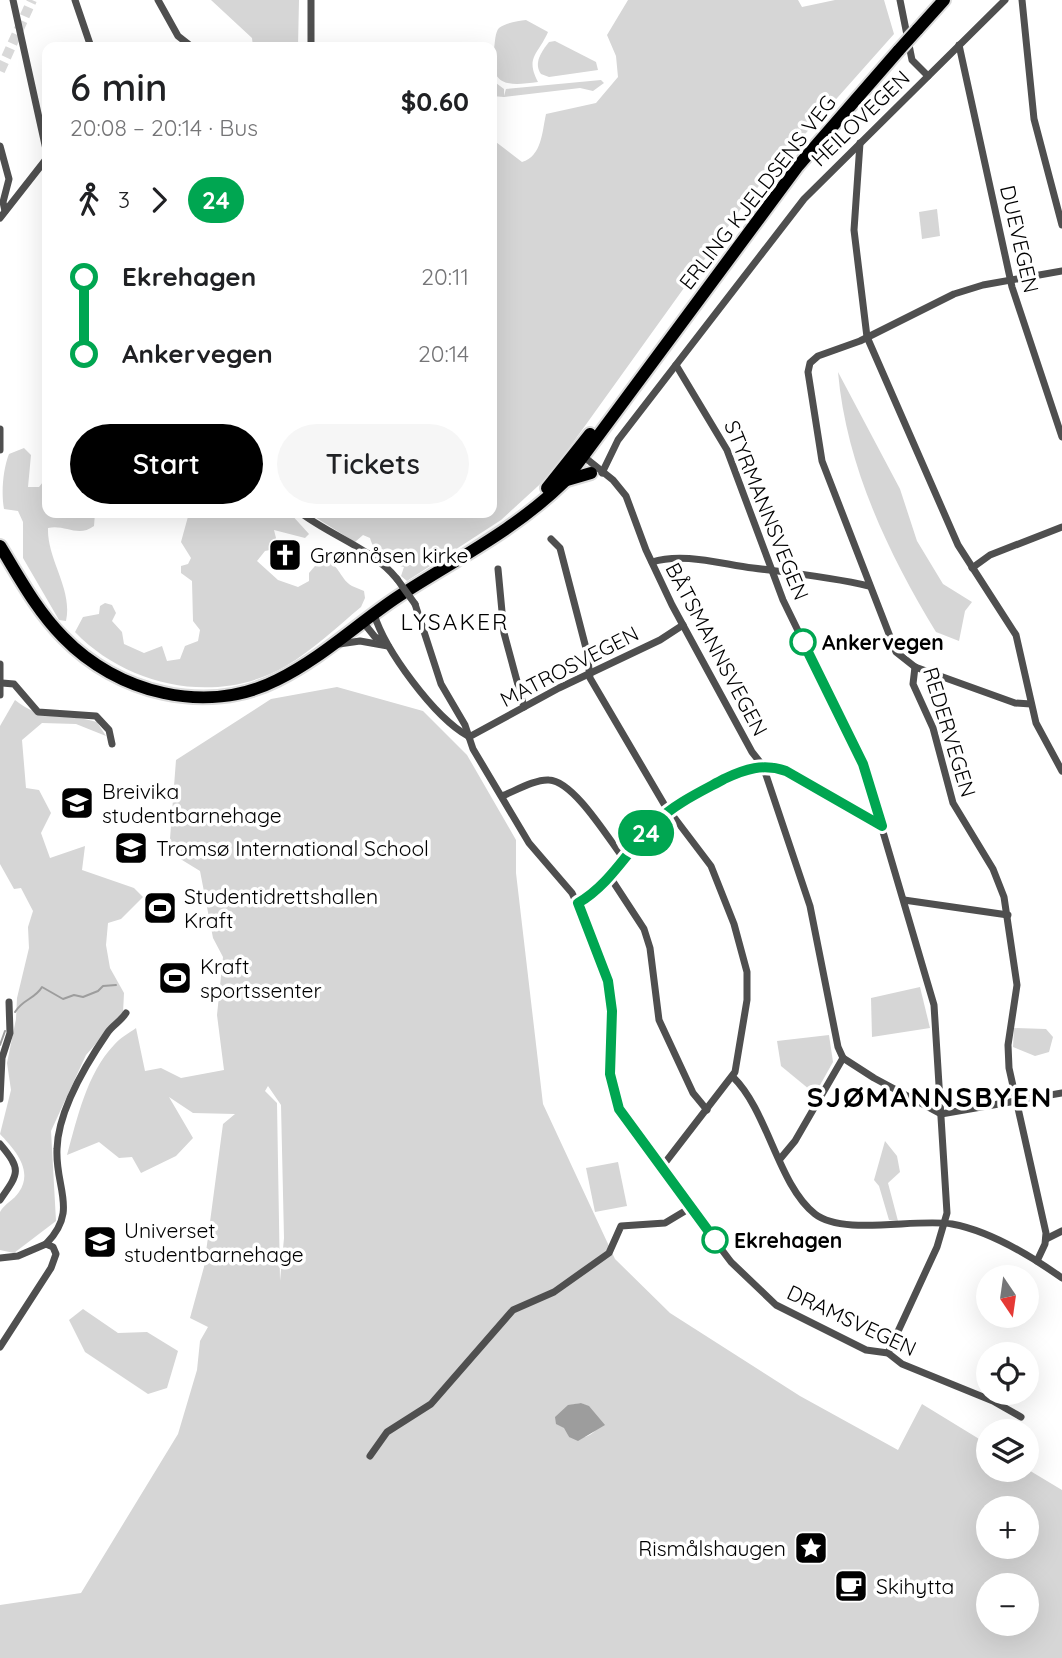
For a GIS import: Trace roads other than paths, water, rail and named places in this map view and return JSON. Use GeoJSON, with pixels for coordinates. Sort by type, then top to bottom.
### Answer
{"type":"FeatureCollection","features":[{"type":"Feature","properties":{"kind":"highway","name":"ERLING KJELDSENS VEG"},"geometry":{"type":"LineString","coordinates":[[0,546],[49,621],[65,639],[99,667],[153,691],[212,697],[255,689],[294,671],[368,618],[533,512],[564,482],[579,458],[798,166],[944,0]]}},
{"type":"Feature","properties":{"kind":"highway","name":"ERLING KJELDSENS VEG"},"geometry":{"type":"LineString","coordinates":[[505,530],[579,458]]}},
{"type":"Feature","properties":{"kind":"highway"},"geometry":{"type":"LineString","coordinates":[[564,482],[596,473]]}},
{"type":"Feature","properties":{"kind":"street"},"geometry":{"type":"LineString","coordinates":[[13,0],[42,132]]}},
{"type":"Feature","properties":{"kind":"street"},"geometry":{"type":"LineString","coordinates":[[75,0],[89,42]]}},
{"type":"Feature","properties":{"kind":"street"},"geometry":{"type":"LineString","coordinates":[[158,0],[178,36],[186,42]]}},
{"type":"Feature","properties":{"kind":"street"},"geometry":{"type":"LineString","coordinates":[[311,0],[311,42]]}},
{"type":"Feature","properties":{"kind":"street"},"geometry":{"type":"LineString","coordinates":[[900,0],[912,60],[928,76]]}},
{"type":"Feature","properties":{"kind":"street","name":"HEILOVEGEN"},"geometry":{"type":"LineString","coordinates":[[596,473],[618,440],[796,209],[1004,0]]}},
{"type":"Feature","properties":{"kind":"street"},"geometry":{"type":"LineString","coordinates":[[1022,0],[1034,119],[1062,225]]}},
{"type":"Feature","properties":{"kind":"street","name":"DUEVEGEN"},"geometry":{"type":"LineString","coordinates":[[959,45],[1011,280],[1062,437]]}},
{"type":"Feature","properties":{"kind":"street"},"geometry":{"type":"LineString","coordinates":[[860,143],[854,230],[867,337],[951,530],[972,568],[1016,635],[1040,732],[1062,771]]}},
{"type":"Feature","properties":{"kind":"street"},"geometry":{"type":"LineString","coordinates":[[0,146],[9,179],[3,202],[3,215]]}},
{"type":"Feature","properties":{"kind":"street"},"geometry":{"type":"LineString","coordinates":[[3,215],[42,162]]}},
{"type":"Feature","properties":{"kind":"street","name":"REDERVEGEN"},"geometry":{"type":"LineString","coordinates":[[1046,1239],[1008,1056],[1017,985],[1007,915],[997,878],[953,803],[933,728],[913,684],[915,667],[903,659],[892,645],[822,461],[808,372],[810,363],[818,356],[867,337],[954,294],[1062,271]]}},
{"type":"Feature","properties":{"kind":"street","name":"STYRMANNSVEGEN"},"geometry":{"type":"LineString","coordinates":[[676,365],[703,406],[731,459],[771,570],[863,764],[934,1005],[947,1190],[944,1224],[937,1247],[888,1353]]}},
{"type":"Feature","properties":{"kind":"street"},"geometry":{"type":"LineString","coordinates":[[0,429],[0,450]]}},
{"type":"Feature","properties":{"kind":"street","name":"BÅTSMANNSVEGEN"},"geometry":{"type":"LineString","coordinates":[[579,458],[626,496],[652,562],[683,625],[763,766],[810,906],[838,1047],[844,1058]]}},
{"type":"Feature","properties":{"kind":"street","name":"DRAMSVEGEN"},"geometry":{"type":"LineString","coordinates":[[308,518],[381,563],[397,579],[415,604],[441,684],[459,713],[468,737],[529,843],[578,903],[608,981],[612,1011],[610,1074],[616,1100],[629,1126],[743,1275],[776,1305],[866,1350],[888,1353],[902,1364],[993,1401],[1021,1416]]}},
{"type":"Feature","properties":{"kind":"street"},"geometry":{"type":"LineString","coordinates":[[972,568],[990,555],[1062,527]]}},
{"type":"Feature","properties":{"kind":"street"},"geometry":{"type":"LineString","coordinates":[[551,539],[560,548],[596,688],[669,811],[711,866],[745,962],[747,1000],[733,1077],[661,1168]]}},
{"type":"Feature","properties":{"kind":"street"},"geometry":{"type":"LineString","coordinates":[[652,562],[678,558],[809,574],[869,586]]}},
{"type":"Feature","properties":{"kind":"street"},"geometry":{"type":"LineString","coordinates":[[498,569],[504,633],[524,708]]}},
{"type":"Feature","properties":{"kind":"street","name":"DRAMSVEGEN"},"geometry":{"type":"LineString","coordinates":[[368,618],[433,704],[468,737]]}},
{"type":"Feature","properties":{"kind":"street","name":"DRAMSVEGEN"},"geometry":{"type":"LineString","coordinates":[[368,618],[375,637],[382,639]]}},
{"type":"Feature","properties":{"kind":"street","name":"MATROSVEGEN"},"geometry":{"type":"LineString","coordinates":[[468,737],[671,634],[683,625]]}},
{"type":"Feature","properties":{"kind":"street"},"geometry":{"type":"LineString","coordinates":[[331,646],[360,641],[387,646]]}},
{"type":"Feature","properties":{"kind":"street"},"geometry":{"type":"LineString","coordinates":[[0,664],[0,695]]}},
{"type":"Feature","properties":{"kind":"street"},"geometry":{"type":"LineString","coordinates":[[915,667],[1015,703],[1031,704]]}},
{"type":"Feature","properties":{"kind":"street"},"geometry":{"type":"LineString","coordinates":[[2,683],[13,684],[38,712],[96,716],[108,730],[112,744]]}},
{"type":"Feature","properties":{"kind":"street"},"geometry":{"type":"LineString","coordinates":[[578,903],[610,877],[669,811],[735,774],[763,766],[794,775],[882,826]]}},
{"type":"Feature","properties":{"kind":"street"},"geometry":{"type":"LineString","coordinates":[[502,796],[545,780],[558,782],[579,799],[624,859]]}},
{"type":"Feature","properties":{"kind":"street"},"geometry":{"type":"LineString","coordinates":[[610,877],[644,929],[650,948],[659,1020],[693,1093],[707,1110]]}},
{"type":"Feature","properties":{"kind":"street"},"geometry":{"type":"LineString","coordinates":[[904,900],[1007,915]]}},
{"type":"Feature","properties":{"kind":"street"},"geometry":{"type":"LineString","coordinates":[[0,1099],[2,1058],[10,1033],[9,1002]]}},
{"type":"Feature","properties":{"kind":"street"},"geometry":{"type":"LineString","coordinates":[[0,1258],[18,1256],[46,1244],[60,1229],[64,1213],[57,1164],[60,1126],[99,1047],[127,1013]]}},
{"type":"Feature","properties":{"kind":"street"},"geometry":{"type":"LineString","coordinates":[[780,1159],[795,1141],[844,1058],[874,1078],[941,1114],[1062,1093]]}},
{"type":"Feature","properties":{"kind":"street"},"geometry":{"type":"LineString","coordinates":[[733,1077],[747,1095],[799,1196],[821,1218],[842,1223],[944,1224],[985,1236],[1037,1261],[1062,1278]]}},
{"type":"Feature","properties":{"kind":"street"},"geometry":{"type":"LineString","coordinates":[[0,1144],[15,1161],[17,1170],[15,1179],[0,1200]]}},
{"type":"Feature","properties":{"kind":"street"},"geometry":{"type":"LineString","coordinates":[[370,1456],[387,1432],[431,1404],[513,1310],[560,1288],[609,1253],[621,1226],[665,1223],[690,1208]]}},
{"type":"Feature","properties":{"kind":"street"},"geometry":{"type":"LineString","coordinates":[[1037,1261],[1046,1239],[1062,1231]]}},
{"type":"Feature","properties":{"kind":"street"},"geometry":{"type":"LineString","coordinates":[[0,1347],[54,1262],[56,1251],[46,1244]]}},
{"type":"Feature","properties":{"kind":"waterway"},"geometry":{"type":"LineString","coordinates":[[15,1012],[42,987],[63,999],[74,995],[83,997],[103,986],[116,985]]}},
{"type":"Feature","properties":{"kind":"waterway"},"geometry":{"type":"LineString","coordinates":[[0,1045],[5,1031]]}},
{"type":"Feature","properties":{"kind":"tunnel"},"geometry":{"type":"LineString","coordinates":[[0,71],[32,0]]}},
{"type":"Feature","properties":{"kind":"place","name":"Grønnåsen kirke"},"geometry":{"type":"Point","coordinates":[285,555]}},
{"type":"Feature","properties":{"kind":"place","name":"Ankervegen"},"geometry":{"type":"Point","coordinates":[803,642]}},
{"type":"Feature","properties":{"kind":"place","name":"Breivika studentbarnehage"},"geometry":{"type":"Point","coordinates":[77,803]}},
{"type":"Feature","properties":{"kind":"place","name":"Tromsø International School"},"geometry":{"type":"Point","coordinates":[131,848]}},
{"type":"Feature","properties":{"kind":"place","name":"Studentidrettshallen Kraft"},"geometry":{"type":"Point","coordinates":[160,908]}},
{"type":"Feature","properties":{"kind":"place","name":"Kraft sportssenter"},"geometry":{"type":"Point","coordinates":[175,978]}},
{"type":"Feature","properties":{"kind":"place","name":"Ekrehagen"},"geometry":{"type":"Point","coordinates":[715,1240]}},
{"type":"Feature","properties":{"kind":"place","name":"Universet studentbarnehage"},"geometry":{"type":"Point","coordinates":[100,1242]}},
{"type":"Feature","properties":{"kind":"place","name":"Rismålshaugen"},"geometry":{"type":"Point","coordinates":[811,1548]}},
{"type":"Feature","properties":{"kind":"place","name":"Skihytta"},"geometry":{"type":"Point","coordinates":[851,1586]}},
{"type":"Feature","properties":{"kind":"district","name":"LYSAKER"},"geometry":{"type":"Point","coordinates":[455,621]}},
{"type":"Feature","properties":{"kind":"district","name":"SJØMANNSBYEN"},"geometry":{"type":"Point","coordinates":[930,1096]}}]}
